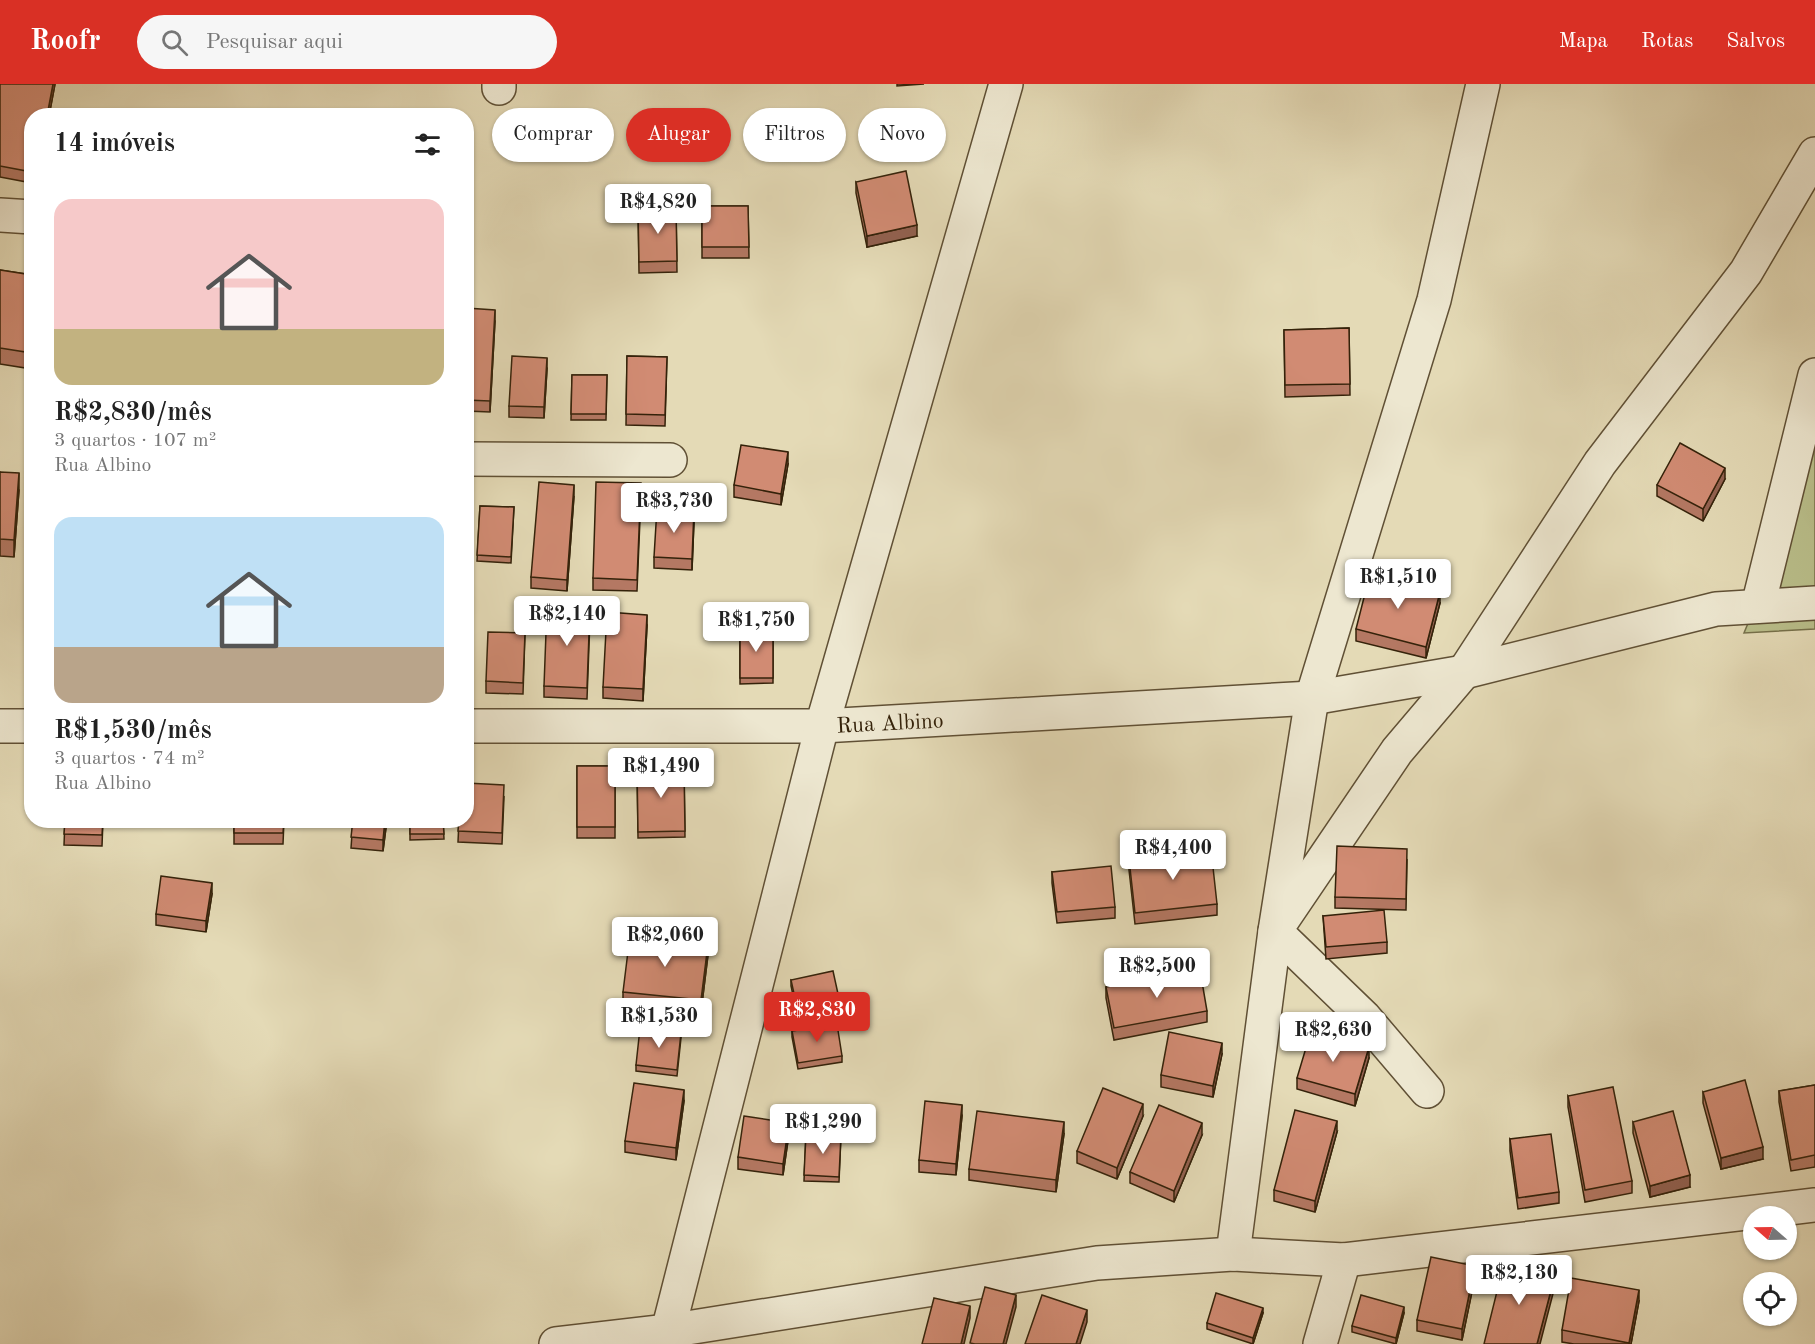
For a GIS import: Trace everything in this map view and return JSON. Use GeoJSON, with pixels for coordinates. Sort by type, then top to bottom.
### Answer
{"type":"FeatureCollection","features":[{"type":"Feature","properties":{"kind":"street"},"geometry":{"type":"LineString","coordinates":[[668,1330],[822,726],[1006,84]]}},
{"type":"Feature","properties":{"kind":"street"},"geometry":{"type":"LineString","coordinates":[[1233,1254],[1275,931],[1312,698],[1434,300],[1483,84]]}},
{"type":"Feature","properties":{"kind":"street"},"geometry":{"type":"LineString","coordinates":[[1275,931],[1397,751],[1464,672],[1600,463],[1746,272],[1815,154]]}},
{"type":"Feature","properties":{"kind":"street"},"geometry":{"type":"LineString","coordinates":[[0,215],[24,216]]}},
{"type":"Feature","properties":{"kind":"street"},"geometry":{"type":"LineString","coordinates":[[1758,606],[1815,375]]}},
{"type":"Feature","properties":{"kind":"street"},"geometry":{"type":"LineString","coordinates":[[474,459],[670,460]]}},
{"type":"Feature","properties":{"kind":"street","name":"Rua Albino"},"geometry":{"type":"LineString","coordinates":[[474,726],[822,726],[1312,698],[1464,672],[1716,609],[1815,603]]}},
{"type":"Feature","properties":{"kind":"street"},"geometry":{"type":"LineString","coordinates":[[0,726],[24,726]]}},
{"type":"Feature","properties":{"kind":"street"},"geometry":{"type":"LineString","coordinates":[[1275,931],[1364,1017],[1427,1091]]}},
{"type":"Feature","properties":{"kind":"street"},"geometry":{"type":"LineString","coordinates":[[556,1344],[668,1330],[1097,1263],[1233,1254],[1344,1260],[1815,1205]]}},
{"type":"Feature","properties":{"kind":"street"},"geometry":{"type":"LineString","coordinates":[[1320,1344],[1344,1260]]}},
{"type":"Feature","properties":{"kind":"green space"},"geometry":{"type":"Polygon","coordinates":[[[1815,370],[1815,629],[1744,633],[1756,604],[1815,370]]]}},
{"type":"Feature","properties":{"kind":"building"},"geometry":{"type":"Polygon","coordinates":[[[0,84],[53,84],[48,108],[24,108],[24,170],[0,166],[0,84]]]}},
{"type":"Feature","properties":{"kind":"building"},"geometry":{"type":"Polygon","coordinates":[[[906,171],[917,225],[867,236],[856,182],[906,171]]]}},
{"type":"Feature","properties":{"kind":"building"},"geometry":{"type":"Polygon","coordinates":[[[702,206],[748,206],[749,247],[702,247],[702,206]]]}},
{"type":"Feature","properties":{"kind":"building"},"geometry":{"type":"Polygon","coordinates":[[[676,208],[677,261],[639,262],[638,209],[676,208]]]}},
{"type":"Feature","properties":{"kind":"building"},"geometry":{"type":"Polygon","coordinates":[[[0,270],[24,274],[24,352],[0,348],[0,270]]]}},
{"type":"Feature","properties":{"kind":"building"},"geometry":{"type":"Polygon","coordinates":[[[474,309],[495,310],[490,401],[474,400],[474,309]]]}},
{"type":"Feature","properties":{"kind":"building"},"geometry":{"type":"Polygon","coordinates":[[[1349,328],[1350,384],[1285,385],[1284,330],[1349,328]]]}},
{"type":"Feature","properties":{"kind":"building"},"geometry":{"type":"Polygon","coordinates":[[[512,356],[547,358],[544,407],[509,406],[512,356]]]}},
{"type":"Feature","properties":{"kind":"building"},"geometry":{"type":"Polygon","coordinates":[[[627,356],[667,357],[665,415],[626,414],[627,356]]]}},
{"type":"Feature","properties":{"kind":"building"},"geometry":{"type":"Polygon","coordinates":[[[572,375],[607,375],[606,414],[571,414],[572,375]]]}},
{"type":"Feature","properties":{"kind":"building"},"geometry":{"type":"Polygon","coordinates":[[[1680,443],[1725,468],[1703,509],[1657,485],[1680,443]]]}},
{"type":"Feature","properties":{"kind":"building"},"geometry":{"type":"Polygon","coordinates":[[[741,445],[788,452],[781,494],[734,485],[741,445]]]}},
{"type":"Feature","properties":{"kind":"building"},"geometry":{"type":"Polygon","coordinates":[[[0,472],[19,473],[14,540],[0,539],[0,472]]]}},
{"type":"Feature","properties":{"kind":"building"},"geometry":{"type":"Polygon","coordinates":[[[539,482],[574,485],[567,580],[531,577],[539,482]]]}},
{"type":"Feature","properties":{"kind":"building"},"geometry":{"type":"Polygon","coordinates":[[[596,482],[641,483],[637,580],[593,578],[596,482]]]}},
{"type":"Feature","properties":{"kind":"building"},"geometry":{"type":"Polygon","coordinates":[[[480,506],[514,507],[511,557],[477,555],[480,506]]]}},
{"type":"Feature","properties":{"kind":"building"},"geometry":{"type":"Polygon","coordinates":[[[657,508],[694,510],[692,559],[654,557],[657,508]]]}},
{"type":"Feature","properties":{"kind":"building"},"geometry":{"type":"Polygon","coordinates":[[[1370,574],[1440,592],[1426,647],[1356,629],[1370,574]]]}},
{"type":"Feature","properties":{"kind":"building"},"geometry":{"type":"Polygon","coordinates":[[[547,606],[590,607],[587,688],[544,686],[547,606]]]}},
{"type":"Feature","properties":{"kind":"building"},"geometry":{"type":"Polygon","coordinates":[[[607,612],[647,615],[643,689],[603,687],[607,612]]]}},
{"type":"Feature","properties":{"kind":"building"},"geometry":{"type":"Polygon","coordinates":[[[740,627],[773,627],[773,678],[740,678],[740,627]]]}},
{"type":"Feature","properties":{"kind":"building"},"geometry":{"type":"Polygon","coordinates":[[[488,632],[525,633],[523,683],[486,681],[488,632]]]}},
{"type":"Feature","properties":{"kind":"building"},"geometry":{"type":"Polygon","coordinates":[[[577,766],[615,766],[615,827],[577,827],[577,766]]]}},
{"type":"Feature","properties":{"kind":"building"},"geometry":{"type":"Polygon","coordinates":[[[684,767],[685,831],[638,832],[637,768],[684,767]]]}},
{"type":"Feature","properties":{"kind":"building"},"geometry":{"type":"Polygon","coordinates":[[[474,783],[504,785],[502,833],[458,831],[458,828],[474,828],[474,783]]]}},
{"type":"Feature","properties":{"kind":"building"},"geometry":{"type":"Polygon","coordinates":[[[64,828],[102,828],[102,835],[64,834],[64,828]]]}},
{"type":"Feature","properties":{"kind":"building"},"geometry":{"type":"Polygon","coordinates":[[[234,828],[283,828],[283,833],[234,833],[234,828]]]}},
{"type":"Feature","properties":{"kind":"building"},"geometry":{"type":"Polygon","coordinates":[[[352,828],[384,828],[383,840],[351,837],[352,828]]]}},
{"type":"Feature","properties":{"kind":"building"},"geometry":{"type":"Polygon","coordinates":[[[410,828],[444,828],[444,834],[410,834],[410,828]]]}},
{"type":"Feature","properties":{"kind":"building"},"geometry":{"type":"Polygon","coordinates":[[[1337,846],[1407,849],[1406,899],[1335,897],[1337,846]]]}},
{"type":"Feature","properties":{"kind":"building"},"geometry":{"type":"Polygon","coordinates":[[[1211,849],[1217,904],[1135,913],[1129,859],[1211,849]]]}},
{"type":"Feature","properties":{"kind":"building"},"geometry":{"type":"Polygon","coordinates":[[[1111,866],[1115,907],[1057,912],[1052,872],[1111,866]]]}},
{"type":"Feature","properties":{"kind":"building"},"geometry":{"type":"Polygon","coordinates":[[[161,876],[212,883],[206,921],[156,914],[161,876]]]}},
{"type":"Feature","properties":{"kind":"building"},"geometry":{"type":"Polygon","coordinates":[[[1384,910],[1387,942],[1326,947],[1323,916],[1384,910]]]}},
{"type":"Feature","properties":{"kind":"building"},"geometry":{"type":"Polygon","coordinates":[[[630,935],[708,944],[701,1000],[623,992],[630,935]]]}},
{"type":"Feature","properties":{"kind":"building"},"geometry":{"type":"Polygon","coordinates":[[[1200,970],[1207,1011],[1114,1028],[1106,987],[1200,970]]]}},
{"type":"Feature","properties":{"kind":"building"},"geometry":{"type":"Polygon","coordinates":[[[833,971],[840,1003],[798,1012],[791,980],[833,971]]]}},
{"type":"Feature","properties":{"kind":"building"},"geometry":{"type":"Polygon","coordinates":[[[837,1024],[842,1056],[798,1063],[792,1031],[837,1024]]]}},
{"type":"Feature","properties":{"kind":"building"},"geometry":{"type":"Polygon","coordinates":[[[640,1028],[681,1033],[677,1070],[636,1065],[640,1028]]]}},
{"type":"Feature","properties":{"kind":"building"},"geometry":{"type":"Polygon","coordinates":[[[1311,1031],[1369,1047],[1355,1094],[1297,1078],[1311,1031]]]}},
{"type":"Feature","properties":{"kind":"building"},"geometry":{"type":"Polygon","coordinates":[[[1169,1032],[1222,1043],[1213,1086],[1161,1075],[1169,1032]]]}},
{"type":"Feature","properties":{"kind":"building"},"geometry":{"type":"Polygon","coordinates":[[[1745,1080],[1763,1147],[1721,1158],[1703,1092],[1745,1080]]]}},
{"type":"Feature","properties":{"kind":"building"},"geometry":{"type":"Polygon","coordinates":[[[634,1083],[684,1090],[676,1148],[625,1141],[634,1083]]]}},
{"type":"Feature","properties":{"kind":"building"},"geometry":{"type":"Polygon","coordinates":[[[1815,1085],[1815,1155],[1791,1160],[1779,1091],[1815,1085]]]}},
{"type":"Feature","properties":{"kind":"building"},"geometry":{"type":"Polygon","coordinates":[[[1613,1087],[1632,1181],[1585,1190],[1568,1096],[1613,1087]]]}},
{"type":"Feature","properties":{"kind":"building"},"geometry":{"type":"Polygon","coordinates":[[[1103,1088],[1143,1104],[1117,1168],[1077,1151],[1103,1088]]]}},
{"type":"Feature","properties":{"kind":"building"},"geometry":{"type":"Polygon","coordinates":[[[925,1101],[962,1105],[956,1164],[919,1160],[925,1101]]]}},
{"type":"Feature","properties":{"kind":"building"},"geometry":{"type":"Polygon","coordinates":[[[1159,1105],[1202,1123],[1174,1191],[1130,1172],[1159,1105]]]}},
{"type":"Feature","properties":{"kind":"building"},"geometry":{"type":"Polygon","coordinates":[[[1295,1110],[1337,1121],[1315,1201],[1274,1190],[1295,1110]]]}},
{"type":"Feature","properties":{"kind":"building"},"geometry":{"type":"Polygon","coordinates":[[[977,1111],[1064,1122],[1056,1180],[969,1169],[977,1111]]]}},
{"type":"Feature","properties":{"kind":"building"},"geometry":{"type":"Polygon","coordinates":[[[1673,1111],[1690,1175],[1650,1186],[1633,1122],[1673,1111]]]}},
{"type":"Feature","properties":{"kind":"building"},"geometry":{"type":"Polygon","coordinates":[[[744,1116],[789,1123],[783,1164],[738,1157],[744,1116]]]}},
{"type":"Feature","properties":{"kind":"building"},"geometry":{"type":"Polygon","coordinates":[[[806,1134],[841,1135],[839,1177],[804,1175],[806,1134]]]}},
{"type":"Feature","properties":{"kind":"building"},"geometry":{"type":"Polygon","coordinates":[[[1551,1134],[1559,1192],[1518,1198],[1510,1139],[1551,1134]]]}},
{"type":"Feature","properties":{"kind":"building"},"geometry":{"type":"Polygon","coordinates":[[[1431,1257],[1475,1266],[1462,1329],[1417,1320],[1431,1257]]]}},
{"type":"Feature","properties":{"kind":"building"},"geometry":{"type":"Polygon","coordinates":[[[1504,1263],[1555,1275],[1537,1344],[1484,1344],[1504,1263]]]}},
{"type":"Feature","properties":{"kind":"building"},"geometry":{"type":"Polygon","coordinates":[[[1571,1278],[1639,1290],[1629,1343],[1562,1330],[1571,1278]]]}},
{"type":"Feature","properties":{"kind":"building"},"geometry":{"type":"Polygon","coordinates":[[[985,1287],[1016,1295],[1003,1344],[970,1343],[985,1287]]]}},
{"type":"Feature","properties":{"kind":"building"},"geometry":{"type":"Polygon","coordinates":[[[1216,1293],[1263,1308],[1253,1338],[1207,1323],[1216,1293]]]}},
{"type":"Feature","properties":{"kind":"building"},"geometry":{"type":"Polygon","coordinates":[[[1042,1295],[1087,1310],[1076,1344],[1025,1344],[1042,1295]]]}},
{"type":"Feature","properties":{"kind":"building"},"geometry":{"type":"Polygon","coordinates":[[[1361,1295],[1404,1307],[1396,1338],[1352,1326],[1361,1295]]]}},
{"type":"Feature","properties":{"kind":"building"},"geometry":{"type":"Polygon","coordinates":[[[934,1298],[970,1306],[961,1344],[922,1344],[934,1298]]]}}]}
